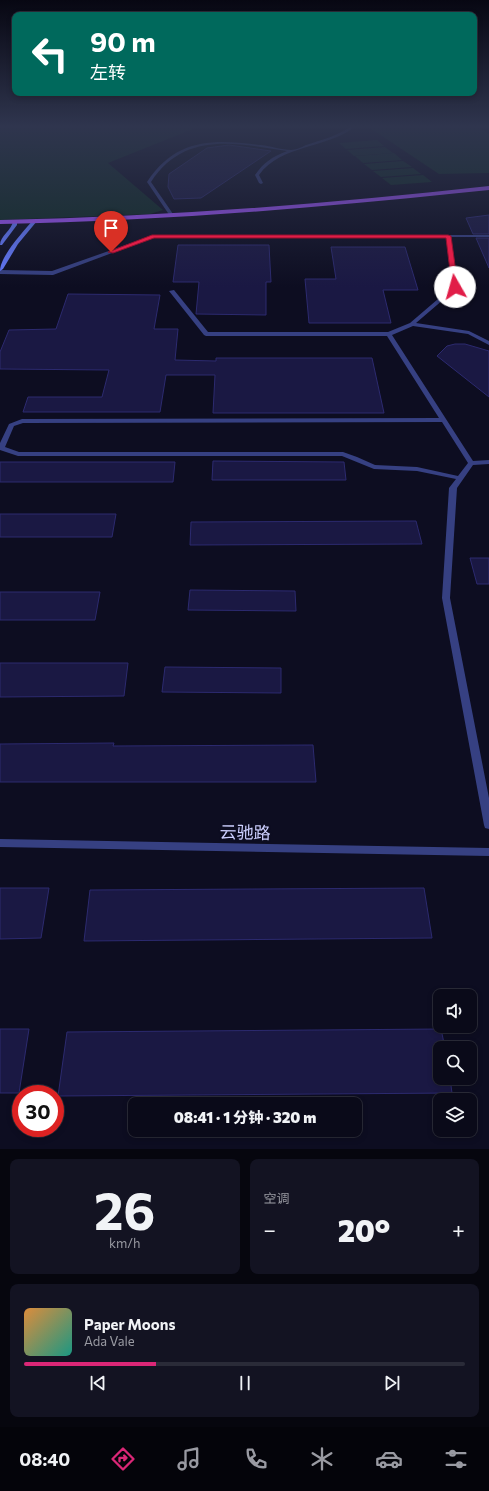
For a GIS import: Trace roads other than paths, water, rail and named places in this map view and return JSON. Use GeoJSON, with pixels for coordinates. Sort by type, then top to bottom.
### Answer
{"type":"FeatureCollection","features":[{"type":"Feature","properties":{"kind":"main road"},"geometry":{"type":"LineString","coordinates":[[0,269],[16,243],[33,224],[360,202],[489,188]]}},
{"type":"Feature","properties":{"kind":"main road"},"geometry":{"type":"LineString","coordinates":[[0,222],[33,224],[173,219],[426,201],[489,194]]}},
{"type":"Feature","properties":{"kind":"main road"},"geometry":{"type":"LineString","coordinates":[[0,226],[15,223]]}},
{"type":"Feature","properties":{"kind":"main road"},"geometry":{"type":"LineString","coordinates":[[0,244],[15,223]]}},
{"type":"Feature","properties":{"kind":"street"},"geometry":{"type":"LineString","coordinates":[[151,180],[149,182],[156,195],[166,204],[172,215]]}},
{"type":"Feature","properties":{"kind":"street"},"geometry":{"type":"LineString","coordinates":[[0,272],[53,273],[154,236],[489,236]]}},
{"type":"Feature","properties":{"kind":"street"},"geometry":{"type":"LineString","coordinates":[[172,291],[206,334],[389,334],[412,324],[455,287],[448,236]]}},
{"type":"Feature","properties":{"kind":"street"},"geometry":{"type":"LineString","coordinates":[[412,324],[469,332],[489,343]]}},
{"type":"Feature","properties":{"kind":"street"},"geometry":{"type":"LineString","coordinates":[[389,334],[471,463]]}},
{"type":"Feature","properties":{"kind":"street"},"geometry":{"type":"LineString","coordinates":[[444,420],[22,421],[11,425],[3,436],[1,448],[18,454],[344,454],[374,466],[417,469],[460,478]]}},
{"type":"Feature","properties":{"kind":"street"},"geometry":{"type":"LineString","coordinates":[[471,463],[489,462]]}},
{"type":"Feature","properties":{"kind":"street"},"geometry":{"type":"LineString","coordinates":[[471,463],[452,488],[446,598],[489,825]]}},
{"type":"Feature","properties":{"kind":"street","name":"云驰路"},"geometry":{"type":"LineString","coordinates":[[0,843],[489,852]]}}]}
